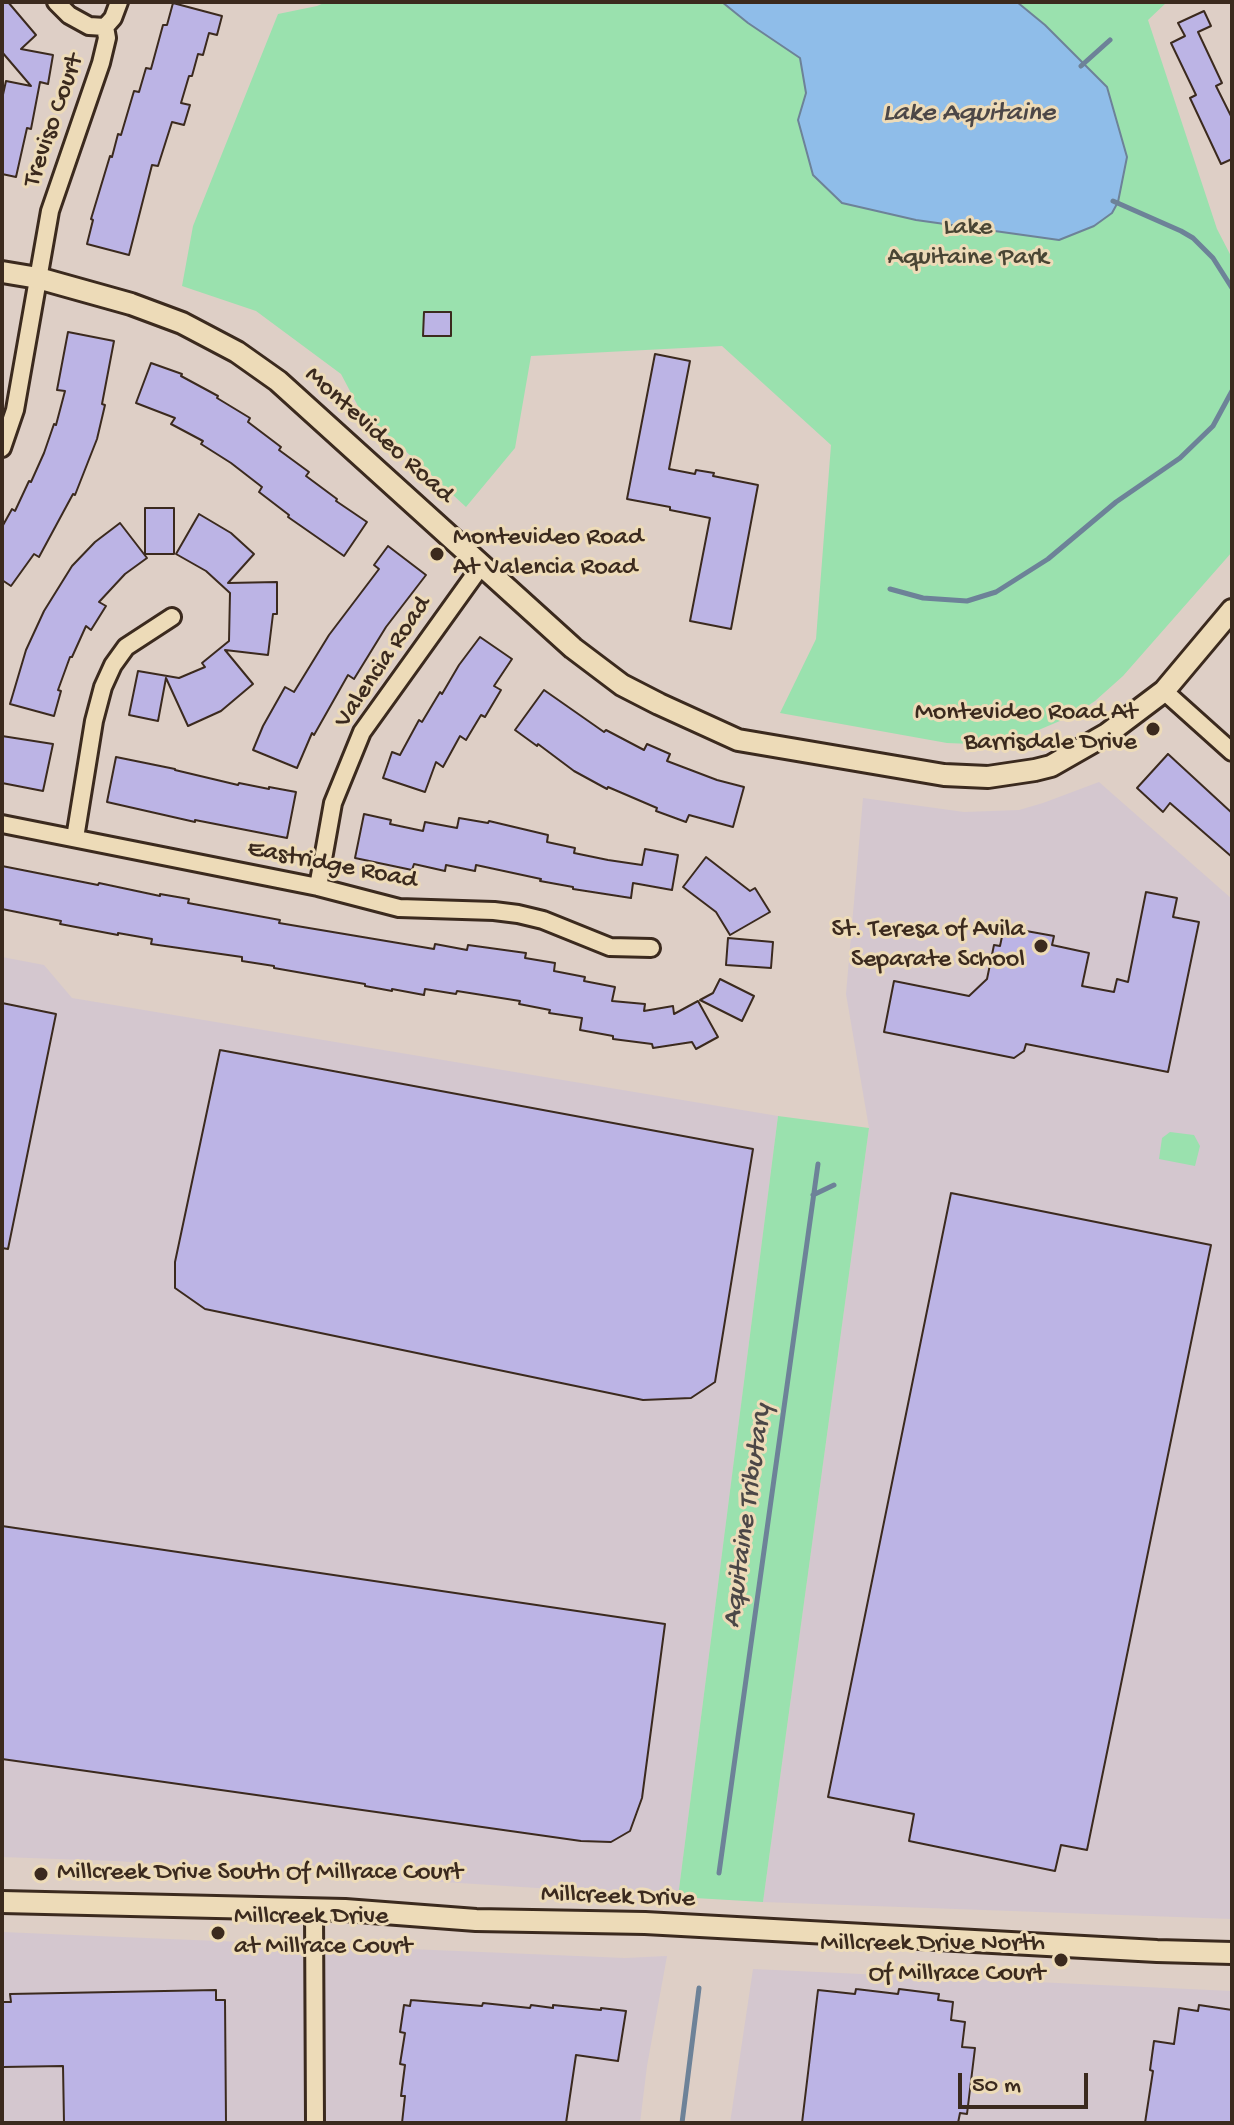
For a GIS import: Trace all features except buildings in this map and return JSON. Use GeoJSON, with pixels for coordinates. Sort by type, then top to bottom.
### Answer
{"type":"FeatureCollection","features":[{"type":"Feature","properties":{"kind":"street","name":"Treviso Court"},"geometry":{"type":"LineString","coordinates":[[56,2],[69,15],[89,26],[105,27]]}},
{"type":"Feature","properties":{"kind":"street","name":"Treviso Court"},"geometry":{"type":"LineString","coordinates":[[105,27],[113,18],[119,2]]}},
{"type":"Feature","properties":{"kind":"street","name":"Treviso Court"},"geometry":{"type":"LineString","coordinates":[[38,278],[50,211],[101,63],[107,38],[105,27]]}},
{"type":"Feature","properties":{"kind":"street","name":"Montevideo Road"},"geometry":{"type":"LineString","coordinates":[[2,272],[38,278],[131,304],[182,323],[237,352],[278,381],[573,648],[622,685],[738,740],[944,775],[988,777],[1051,766],[1107,734],[1164,691],[1232,610]]}},
{"type":"Feature","properties":{"kind":"street"},"geometry":{"type":"LineString","coordinates":[[2,448],[15,410],[38,278]]}},
{"type":"Feature","properties":{"kind":"street","name":"Valencia Road"},"geometry":{"type":"LineString","coordinates":[[318,887],[333,803],[362,732],[481,566]]}},
{"type":"Feature","properties":{"kind":"street"},"geometry":{"type":"LineString","coordinates":[[75,838],[94,721],[103,687],[126,647],[172,617]]}},
{"type":"Feature","properties":{"kind":"street"},"geometry":{"type":"LineString","coordinates":[[1164,691],[1232,752]]}},
{"type":"Feature","properties":{"kind":"street","name":"Eastridge Road"},"geometry":{"type":"LineString","coordinates":[[2,824],[318,887],[399,908],[518,914],[543,920],[610,947],[651,948]]}},
{"type":"Feature","properties":{"kind":"street","name":"Millcreek Drive"},"geometry":{"type":"LineString","coordinates":[[2,1902],[314,1909],[476,1920],[645,1923],[1232,1953]]}},
{"type":"Feature","properties":{"kind":"street"},"geometry":{"type":"LineString","coordinates":[[314,1909],[315,2123]]}},
{"type":"Feature","properties":{"kind":"shaded area"},"geometry":{"type":"Polygon","coordinates":[[[1099,782],[1232,899],[1232,1919],[763,1902],[869,1128],[846,994],[863,798],[964,812],[1019,810],[1099,782]]]}},
{"type":"Feature","properties":{"kind":"shaded area"},"geometry":{"type":"Polygon","coordinates":[[[2,957],[44,965],[72,998],[778,1116],[678,1897],[116,1861],[2,1857],[2,957]]]}},
{"type":"Feature","properties":{"kind":"shaded area"},"geometry":{"type":"Polygon","coordinates":[[[2,1932],[625,1958],[667,1956],[640,2123],[2,2123],[2,1932]]]}},
{"type":"Feature","properties":{"kind":"shaded area"},"geometry":{"type":"Polygon","coordinates":[[[753,1969],[1232,1991],[1232,2123],[730,2123],[753,1969]]]}},
{"type":"Feature","properties":{"kind":"green space","name":"Lake Aquitaine Park"},"geometry":{"type":"Polygon","coordinates":[[[326,2],[1167,2],[1148,20],[1217,229],[1232,258],[1232,552],[1123,676],[1095,701],[1074,715],[1022,737],[972,744],[947,743],[780,713],[816,639],[831,445],[722,346],[531,356],[515,448],[466,507],[359,408],[341,374],[256,311],[182,286],[193,226],[278,14],[326,2]]]}},
{"type":"Feature","properties":{"kind":"green space"},"geometry":{"type":"Polygon","coordinates":[[[778,1116],[869,1128],[763,1902],[678,1897],[778,1116]]]}},
{"type":"Feature","properties":{"kind":"green space"},"geometry":{"type":"Polygon","coordinates":[[[1170,1132],[1194,1135],[1200,1146],[1195,1166],[1159,1159],[1162,1138],[1170,1132]]]}},
{"type":"Feature","properties":{"kind":"water","name":"Lake Aquitaine"},"geometry":{"type":"Polygon","coordinates":[[[722,2],[1017,2],[1045,25],[1107,87],[1127,157],[1118,202],[1112,213],[1094,226],[1059,240],[916,220],[842,203],[813,175],[798,120],[806,93],[800,58],[722,2]]]}},
{"type":"Feature","properties":{"kind":"waterway"},"geometry":{"type":"LineString","coordinates":[[1081,66],[1110,40]]}},
{"type":"Feature","properties":{"kind":"waterway"},"geometry":{"type":"LineString","coordinates":[[1113,201],[1193,238],[1213,258],[1232,288]]}},
{"type":"Feature","properties":{"kind":"waterway"},"geometry":{"type":"LineString","coordinates":[[890,589],[923,598],[967,601],[996,592],[1048,559],[1116,502],[1180,458],[1213,426],[1232,391]]}},
{"type":"Feature","properties":{"kind":"waterway","name":"Aquitaine Tributary"},"geometry":{"type":"LineString","coordinates":[[719,1873],[818,1164]]}},
{"type":"Feature","properties":{"kind":"waterway"},"geometry":{"type":"LineString","coordinates":[[813,1195],[834,1185]]}},
{"type":"Feature","properties":{"kind":"waterway","name":"Aquitaine Tributary"},"geometry":{"type":"LineString","coordinates":[[682,2123],[699,1988]]}},
{"type":"Feature","properties":{"kind":"place","name":"Montevideo Road At Valencia Road"},"geometry":{"type":"Point","coordinates":[437,554]}},
{"type":"Feature","properties":{"kind":"place","name":"Montevideo Road At Barrisdale Drive"},"geometry":{"type":"Point","coordinates":[1153,729]}},
{"type":"Feature","properties":{"kind":"place","name":"St. Teresa of Avila Separate School"},"geometry":{"type":"Point","coordinates":[1041,946]}},
{"type":"Feature","properties":{"kind":"place","name":"Millcreek Drive South Of Millrace Court"},"geometry":{"type":"Point","coordinates":[41,1874]}},
{"type":"Feature","properties":{"kind":"place","name":"Millcreek Drive at Millrace Court"},"geometry":{"type":"Point","coordinates":[218,1933]}},
{"type":"Feature","properties":{"kind":"place","name":"Millcreek Drive North Of Millrace Court"},"geometry":{"type":"Point","coordinates":[1061,1960]}}]}
